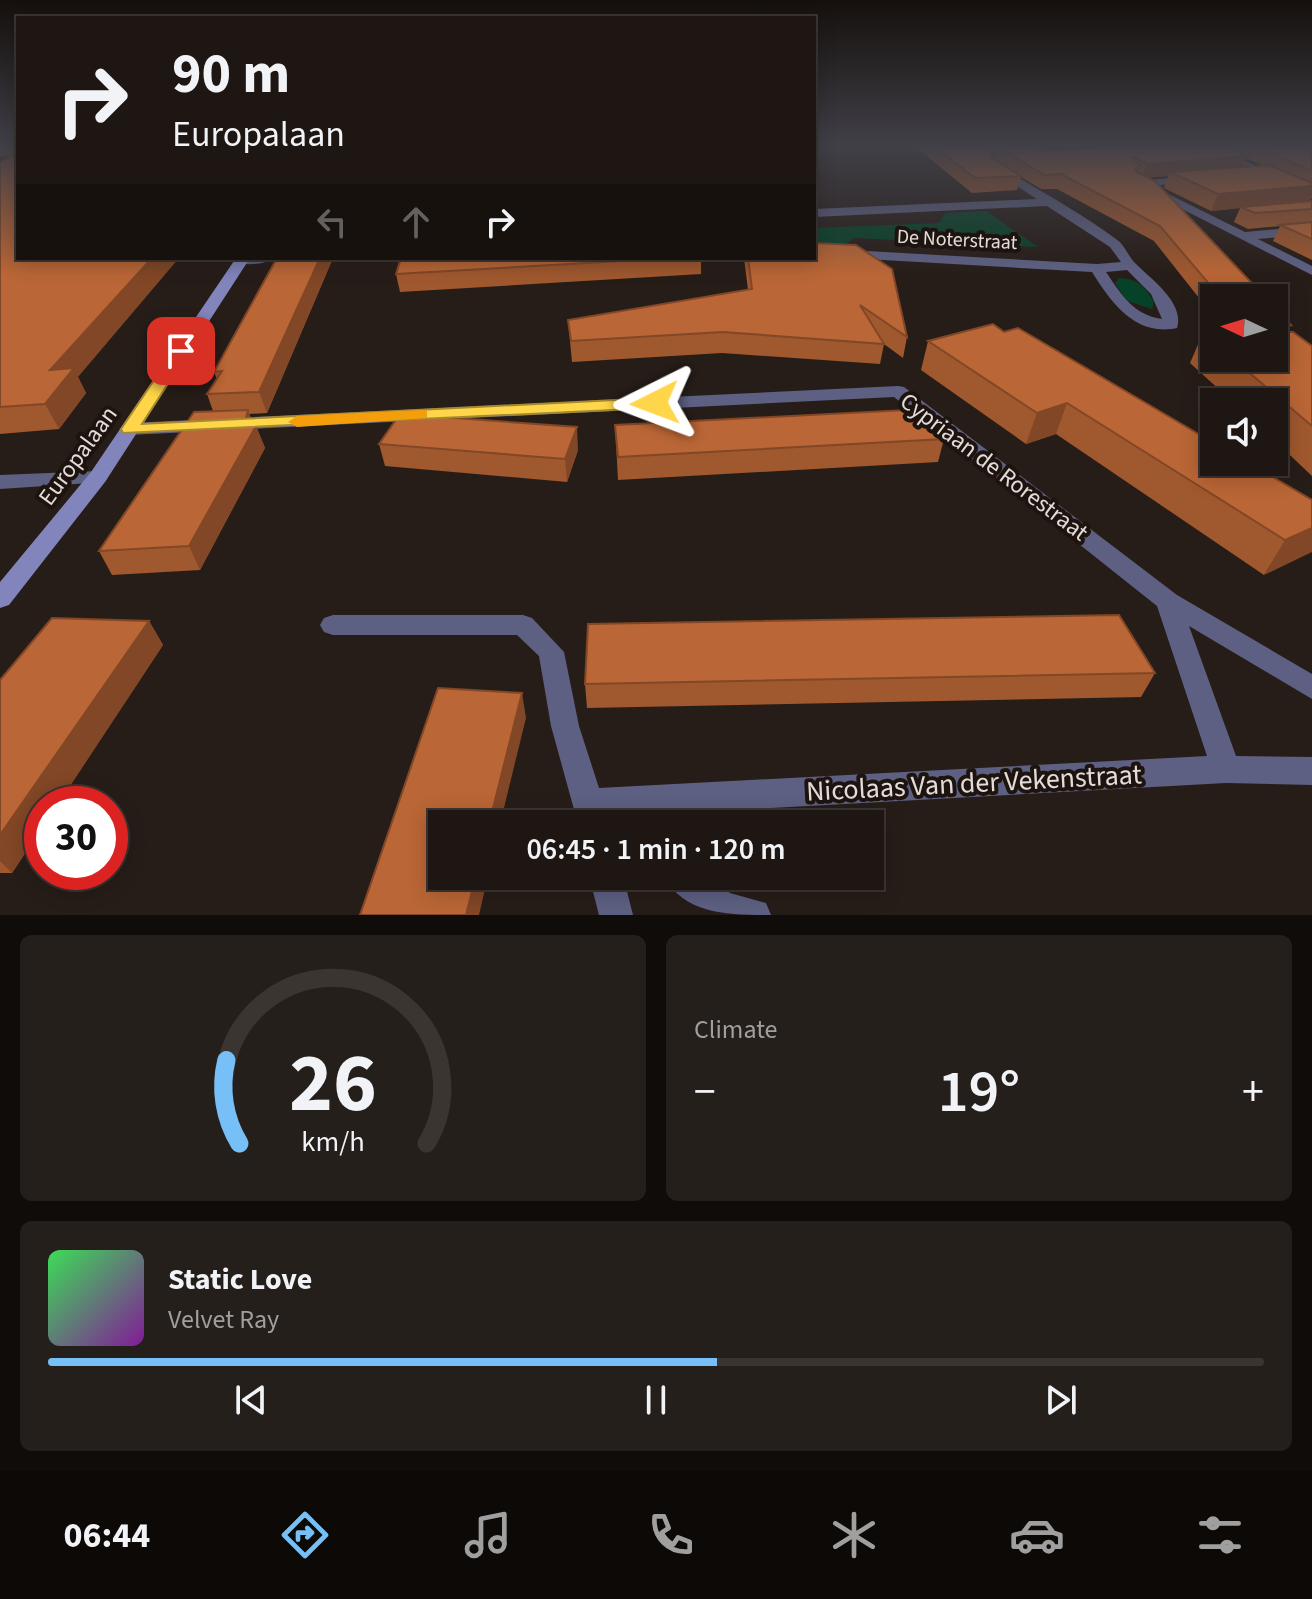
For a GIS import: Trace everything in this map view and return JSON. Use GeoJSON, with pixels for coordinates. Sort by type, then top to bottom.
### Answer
{"type":"FeatureCollection","features":[{"type":"Feature","properties":{"kind":"street"},"geometry":{"type":"LineString","coordinates":[[1030,190],[1115,244],[1130,266],[1148,280],[1170,310],[1171,325],[1143,322],[1121,304],[1097,268]]}},
{"type":"Feature","properties":{"kind":"street"},"geometry":{"type":"LineString","coordinates":[[1150,190],[1312,271]]}},
{"type":"Feature","properties":{"kind":"street","name":"De Noterstraat"},"geometry":{"type":"LineString","coordinates":[[816,213],[1049,202]]}},
{"type":"Feature","properties":{"kind":"street"},"geometry":{"type":"LineString","coordinates":[[1207,218],[1237,215]]}},
{"type":"Feature","properties":{"kind":"street"},"geometry":{"type":"LineString","coordinates":[[1243,236],[1312,230]]}},
{"type":"Feature","properties":{"kind":"street","name":"De Noterstraat"},"geometry":{"type":"LineString","coordinates":[[816,252],[1097,268],[1130,266]]}},
{"type":"Feature","properties":{"kind":"street","name":"Europalaan"},"geometry":{"type":"LineString","coordinates":[[0,599],[98,477],[241,260]]}},
{"type":"Feature","properties":{"kind":"street","name":"Cypriaan de Rorestraat"},"geometry":{"type":"LineString","coordinates":[[129,429],[898,391],[1168,601],[1312,688]]}},
{"type":"Feature","properties":{"kind":"street"},"geometry":{"type":"LineString","coordinates":[[0,482],[98,477]]}},
{"type":"Feature","properties":{"kind":"street"},"geometry":{"type":"LineString","coordinates":[[1168,601],[1226,769]]}},
{"type":"Feature","properties":{"kind":"street"},"geometry":{"type":"LineString","coordinates":[[333,625],[523,625],[551,652],[565,726],[590,810]]}},
{"type":"Feature","properties":{"kind":"street","name":"Nicolaas Van der Vekenstraat"},"geometry":{"type":"LineString","coordinates":[[647,810],[1226,769],[1312,771]]}},
{"type":"Feature","properties":{"kind":"street"},"geometry":{"type":"LineString","coordinates":[[610,890],[616,915]]}},
{"type":"Feature","properties":{"kind":"street"},"geometry":{"type":"LineString","coordinates":[[698,890],[722,909],[754,915]]}},
{"type":"Feature","properties":{"kind":"green space"},"geometry":{"type":"Polygon","coordinates":[[[986,211],[1038,247],[855,238],[839,247],[816,246],[816,228],[939,223],[945,213],[986,211]]]}},
{"type":"Feature","properties":{"kind":"green space"},"geometry":{"type":"Polygon","coordinates":[[[1119,278],[1136,282],[1144,288],[1154,302],[1152,309],[1127,301],[1115,283],[1119,278]]]}},
{"type":"Feature","properties":{"kind":"building"},"geometry":{"type":"Polygon","coordinates":[[[0,190],[16,190],[16,260],[150,260],[50,370],[74,368],[45,404],[0,407],[0,190]]]}},
{"type":"Feature","properties":{"kind":"building"},"geometry":{"type":"Polygon","coordinates":[[[1091,190],[1163,190],[1253,284],[1209,284],[1160,226],[1091,190]]]}},
{"type":"Feature","properties":{"kind":"building"},"geometry":{"type":"Polygon","coordinates":[[[1209,190],[1269,190],[1218,194],[1209,190]]]}},
{"type":"Feature","properties":{"kind":"building"},"geometry":{"type":"Polygon","coordinates":[[[1312,201],[1312,209],[1255,213],[1241,207],[1312,201]]]}},
{"type":"Feature","properties":{"kind":"building"},"geometry":{"type":"Polygon","coordinates":[[[1312,222],[1312,239],[1280,225],[1312,222]]]}},
{"type":"Feature","properties":{"kind":"building"},"geometry":{"type":"Polygon","coordinates":[[[816,243],[856,245],[892,269],[907,337],[860,305],[884,344],[723,332],[571,341],[568,320],[752,289],[748,260],[816,260],[816,243]]]}},
{"type":"Feature","properties":{"kind":"building"},"geometry":{"type":"Polygon","coordinates":[[[276,260],[319,260],[259,392],[207,394],[222,371],[214,372],[276,260]]]}},
{"type":"Feature","properties":{"kind":"building"},"geometry":{"type":"Polygon","coordinates":[[[400,260],[639,260],[396,274],[400,260]]]}},
{"type":"Feature","properties":{"kind":"building"},"geometry":{"type":"Polygon","coordinates":[[[993,324],[1004,332],[1018,328],[1200,435],[1200,476],[1271,476],[1312,500],[1312,528],[1285,540],[1067,403],[1037,413],[928,341],[993,324]]]}},
{"type":"Feature","properties":{"kind":"building"},"geometry":{"type":"Polygon","coordinates":[[[1288,332],[1293,332],[1312,346],[1312,426],[1288,406],[1288,388],[1267,388],[1248,372],[1288,372],[1288,332]]]}},
{"type":"Feature","properties":{"kind":"building"},"geometry":{"type":"Polygon","coordinates":[[[926,409],[944,439],[618,457],[615,425],[926,409]]]}},
{"type":"Feature","properties":{"kind":"building"},"geometry":{"type":"Polygon","coordinates":[[[248,410],[244,426],[256,426],[189,546],[99,551],[194,412],[248,410]]]}},
{"type":"Feature","properties":{"kind":"building"},"geometry":{"type":"Polygon","coordinates":[[[400,414],[577,427],[565,459],[379,444],[400,414]]]}},
{"type":"Feature","properties":{"kind":"building"},"geometry":{"type":"Polygon","coordinates":[[[1119,615],[1155,673],[585,684],[588,624],[1119,615]]]}},
{"type":"Feature","properties":{"kind":"building"},"geometry":{"type":"Polygon","coordinates":[[[52,618],[149,621],[34,786],[24,786],[24,801],[0,835],[0,680],[52,618]]]}},
{"type":"Feature","properties":{"kind":"building"},"geometry":{"type":"Polygon","coordinates":[[[438,688],[522,693],[493,810],[428,810],[428,890],[472,890],[466,915],[360,915],[438,688]]]}},
{"type":"Feature","properties":{"kind":"slow traffic"},"geometry":{"type":"LineString","coordinates":[[297,422],[421,415]]}},
{"type":"Feature","properties":{"kind":"route"},"geometry":{"type":"LineString","coordinates":[[181,351],[129,429],[655,403]]}}]}
